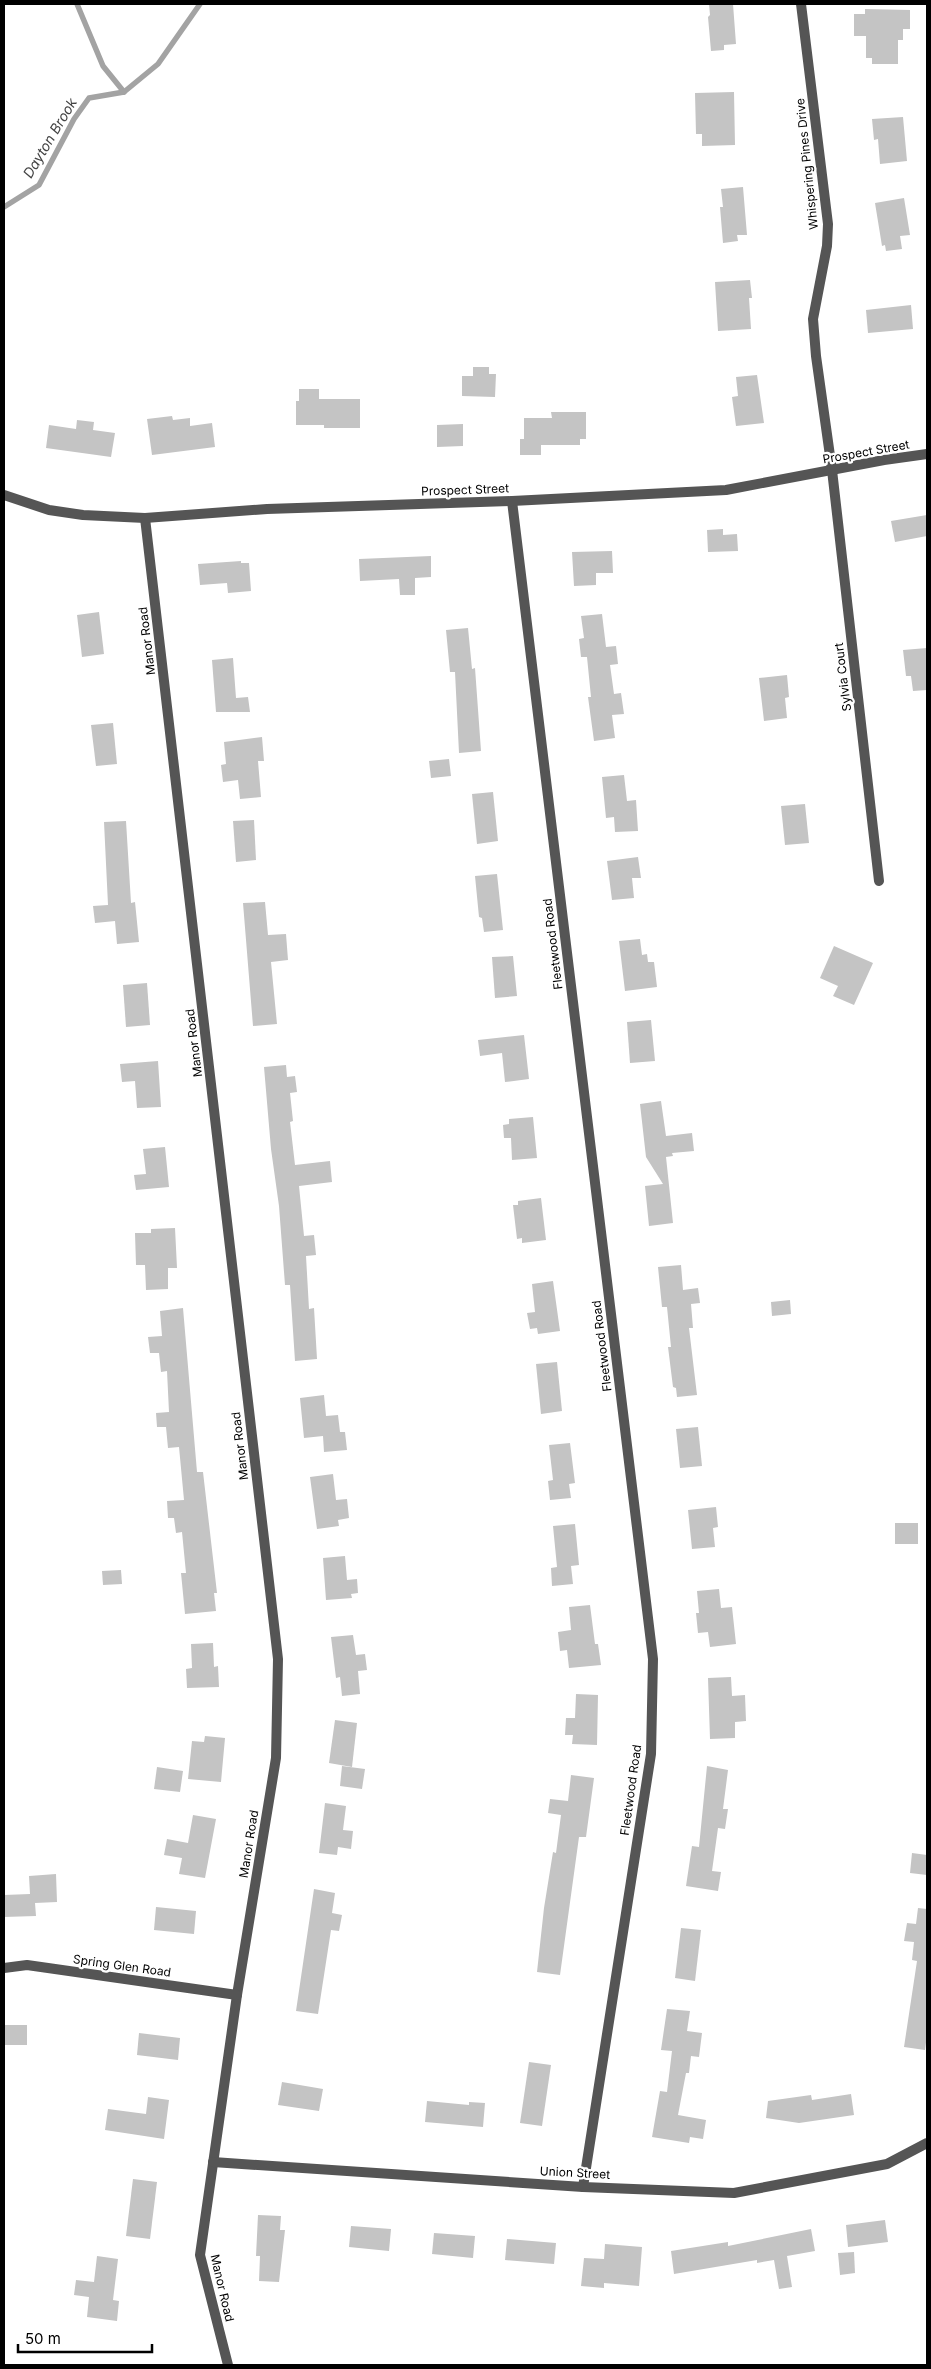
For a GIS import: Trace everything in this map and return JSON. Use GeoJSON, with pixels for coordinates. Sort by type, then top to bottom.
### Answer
{"type":"FeatureCollection","features":[{"type":"Feature","properties":{"kind":"street","name":"Whispering Pines Drive"},"geometry":{"type":"LineString","coordinates":[[801,4],[828,224],[827,246],[813,319],[816,356],[832,470]]}},
{"type":"Feature","properties":{"kind":"street","name":"Prospect Street"},"geometry":{"type":"LineString","coordinates":[[4,496],[49,510],[83,516],[145,518],[266,509],[512,502],[726,490],[927,454]]}},
{"type":"Feature","properties":{"kind":"street","name":"Sylvia Court"},"geometry":{"type":"LineString","coordinates":[[832,470],[879,881]]}},
{"type":"Feature","properties":{"kind":"street","name":"Fleetwood Road"},"geometry":{"type":"LineString","coordinates":[[512,502],[653,1659],[651,1754],[583,2187]]}},
{"type":"Feature","properties":{"kind":"street","name":"Manor Road"},"geometry":{"type":"LineString","coordinates":[[145,518],[278,1659],[276,1758],[237,1995],[200,2255],[228,2365]]}},
{"type":"Feature","properties":{"kind":"street","name":"Spring Glen Road"},"geometry":{"type":"LineString","coordinates":[[4,1968],[27,1965],[237,1995]]}},
{"type":"Feature","properties":{"kind":"street","name":"Union Street"},"geometry":{"type":"LineString","coordinates":[[213,2162],[583,2187],[734,2193],[887,2164],[927,2143]]}},
{"type":"Feature","properties":{"kind":"building"},"geometry":{"type":"Polygon","coordinates":[[[709,4],[733,4],[736,44],[724,45],[724,50],[711,51],[708,17],[710,15],[709,4]]]}},
{"type":"Feature","properties":{"kind":"building"},"geometry":{"type":"Polygon","coordinates":[[[865,9],[910,10],[910,29],[903,29],[903,40],[898,40],[898,64],[872,64],[872,58],[866,58],[866,36],[854,36],[854,14],[865,14],[865,9]]]}},
{"type":"Feature","properties":{"kind":"building"},"geometry":{"type":"Polygon","coordinates":[[[734,92],[735,145],[702,146],[702,134],[696,134],[695,93],[734,92]]]}},
{"type":"Feature","properties":{"kind":"building"},"geometry":{"type":"Polygon","coordinates":[[[903,117],[907,161],[880,164],[878,139],[874,140],[872,119],[903,117]]]}},
{"type":"Feature","properties":{"kind":"building"},"geometry":{"type":"Polygon","coordinates":[[[743,187],[747,235],[737,235],[738,241],[723,243],[720,207],[723,207],[721,189],[743,187]]]}},
{"type":"Feature","properties":{"kind":"building"},"geometry":{"type":"Polygon","coordinates":[[[904,198],[910,235],[900,236],[902,249],[886,251],[885,245],[882,246],[875,203],[904,198]]]}},
{"type":"Feature","properties":{"kind":"building"},"geometry":{"type":"Polygon","coordinates":[[[750,280],[752,298],[749,298],[751,329],[718,331],[715,282],[750,280]]]}},
{"type":"Feature","properties":{"kind":"building"},"geometry":{"type":"Polygon","coordinates":[[[911,305],[913,329],[868,333],[866,310],[911,305]]]}},
{"type":"Feature","properties":{"kind":"building"},"geometry":{"type":"Polygon","coordinates":[[[473,367],[489,367],[489,374],[496,374],[495,397],[462,396],[462,376],[473,376],[473,367]]]}},
{"type":"Feature","properties":{"kind":"building"},"geometry":{"type":"Polygon","coordinates":[[[757,375],[764,423],[736,426],[732,397],[738,396],[736,377],[757,375]]]}},
{"type":"Feature","properties":{"kind":"building"},"geometry":{"type":"Polygon","coordinates":[[[299,389],[319,389],[319,399],[360,399],[360,428],[324,428],[324,425],[296,425],[296,401],[299,401],[299,389]]]}},
{"type":"Feature","properties":{"kind":"building"},"geometry":{"type":"Polygon","coordinates":[[[551,412],[586,412],[586,439],[580,439],[580,445],[541,445],[541,455],[520,455],[520,439],[524,439],[524,418],[552,418],[551,412]]]}},
{"type":"Feature","properties":{"kind":"building"},"geometry":{"type":"Polygon","coordinates":[[[172,416],[173,420],[190,418],[190,426],[212,423],[215,447],[152,455],[147,419],[172,416]]]}},
{"type":"Feature","properties":{"kind":"building"},"geometry":{"type":"Polygon","coordinates":[[[77,420],[94,422],[93,430],[115,433],[111,457],[46,448],[49,425],[76,429],[77,420]]]}},
{"type":"Feature","properties":{"kind":"building"},"geometry":{"type":"Polygon","coordinates":[[[463,424],[463,446],[437,447],[437,425],[463,424]]]}},
{"type":"Feature","properties":{"kind":"building"},"geometry":{"type":"Polygon","coordinates":[[[927,515],[927,536],[895,542],[891,521],[927,515]]]}},
{"type":"Feature","properties":{"kind":"building"},"geometry":{"type":"Polygon","coordinates":[[[723,529],[723,535],[737,534],[738,551],[708,552],[707,530],[723,529]]]}},
{"type":"Feature","properties":{"kind":"building"},"geometry":{"type":"Polygon","coordinates":[[[612,551],[613,573],[596,573],[596,585],[574,586],[572,552],[612,551]]]}},
{"type":"Feature","properties":{"kind":"building"},"geometry":{"type":"Polygon","coordinates":[[[431,556],[431,577],[415,578],[415,595],[400,595],[399,579],[360,581],[359,559],[431,556]]]}},
{"type":"Feature","properties":{"kind":"building"},"geometry":{"type":"Polygon","coordinates":[[[241,561],[241,563],[249,563],[251,591],[228,593],[227,583],[200,585],[198,564],[241,561]]]}},
{"type":"Feature","properties":{"kind":"building"},"geometry":{"type":"Polygon","coordinates":[[[99,612],[104,654],[82,657],[77,615],[99,612]]]}},
{"type":"Feature","properties":{"kind":"building"},"geometry":{"type":"Polygon","coordinates":[[[602,614],[606,647],[616,646],[618,664],[610,665],[614,694],[621,693],[624,714],[612,715],[615,738],[594,741],[588,697],[591,697],[587,657],[581,657],[579,639],[584,638],[581,616],[602,614]]]}},
{"type":"Feature","properties":{"kind":"building"},"geometry":{"type":"Polygon","coordinates":[[[468,628],[472,669],[475,668],[481,751],[459,753],[455,672],[450,672],[446,630],[468,628]]]}},
{"type":"Feature","properties":{"kind":"building"},"geometry":{"type":"Polygon","coordinates":[[[927,648],[927,690],[913,691],[911,676],[906,676],[903,650],[927,648]]]}},
{"type":"Feature","properties":{"kind":"building"},"geometry":{"type":"Polygon","coordinates":[[[233,658],[236,698],[248,697],[250,712],[216,712],[212,660],[233,658]]]}},
{"type":"Feature","properties":{"kind":"building"},"geometry":{"type":"Polygon","coordinates":[[[787,675],[789,697],[785,698],[787,718],[764,721],[759,678],[787,675]]]}},
{"type":"Feature","properties":{"kind":"building"},"geometry":{"type":"Polygon","coordinates":[[[113,723],[117,764],[96,766],[91,725],[113,723]]]}},
{"type":"Feature","properties":{"kind":"building"},"geometry":{"type":"Polygon","coordinates":[[[262,737],[264,761],[258,761],[261,797],[240,799],[238,780],[223,782],[221,765],[226,764],[224,742],[262,737]]]}},
{"type":"Feature","properties":{"kind":"building"},"geometry":{"type":"Polygon","coordinates":[[[449,759],[451,776],[431,778],[429,761],[449,759]]]}},
{"type":"Feature","properties":{"kind":"building"},"geometry":{"type":"Polygon","coordinates":[[[624,775],[627,801],[636,800],[638,831],[615,832],[614,817],[606,818],[602,777],[624,775]]]}},
{"type":"Feature","properties":{"kind":"building"},"geometry":{"type":"Polygon","coordinates":[[[493,792],[498,841],[477,844],[472,794],[493,792]]]}},
{"type":"Feature","properties":{"kind":"building"},"geometry":{"type":"Polygon","coordinates":[[[805,804],[809,843],[785,845],[781,806],[805,804]]]}},
{"type":"Feature","properties":{"kind":"building"},"geometry":{"type":"Polygon","coordinates":[[[254,820],[256,860],[236,862],[233,821],[254,820]]]}},
{"type":"Feature","properties":{"kind":"building"},"geometry":{"type":"Polygon","coordinates":[[[126,821],[131,903],[135,902],[139,942],[117,944],[115,921],[95,923],[93,906],[108,905],[104,822],[126,821]]]}},
{"type":"Feature","properties":{"kind":"building"},"geometry":{"type":"Polygon","coordinates":[[[638,857],[641,878],[632,878],[634,898],[612,900],[607,861],[638,857]]]}},
{"type":"Feature","properties":{"kind":"building"},"geometry":{"type":"Polygon","coordinates":[[[497,874],[503,930],[484,932],[482,918],[479,917],[475,876],[497,874]]]}},
{"type":"Feature","properties":{"kind":"building"},"geometry":{"type":"Polygon","coordinates":[[[265,902],[268,935],[286,934],[288,960],[271,962],[277,1024],[253,1026],[243,903],[265,902]]]}},
{"type":"Feature","properties":{"kind":"building"},"geometry":{"type":"Polygon","coordinates":[[[640,939],[642,955],[647,954],[648,962],[654,962],[657,987],[625,991],[619,941],[640,939]]]}},
{"type":"Feature","properties":{"kind":"building"},"geometry":{"type":"Polygon","coordinates":[[[834,946],[873,963],[854,1005],[833,996],[838,986],[820,978],[834,946]]]}},
{"type":"Feature","properties":{"kind":"building"},"geometry":{"type":"Polygon","coordinates":[[[513,956],[517,996],[495,998],[492,957],[513,956]]]}},
{"type":"Feature","properties":{"kind":"building"},"geometry":{"type":"Polygon","coordinates":[[[147,983],[150,1025],[126,1027],[123,985],[147,983]]]}},
{"type":"Feature","properties":{"kind":"building"},"geometry":{"type":"Polygon","coordinates":[[[651,1020],[655,1061],[630,1063],[627,1022],[651,1020]]]}},
{"type":"Feature","properties":{"kind":"building"},"geometry":{"type":"Polygon","coordinates":[[[524,1035],[529,1079],[505,1082],[502,1053],[480,1056],[478,1040],[524,1035]]]}},
{"type":"Feature","properties":{"kind":"building"},"geometry":{"type":"Polygon","coordinates":[[[158,1061],[161,1107],[137,1108],[135,1081],[122,1082],[120,1064],[158,1061]]]}},
{"type":"Feature","properties":{"kind":"building"},"geometry":{"type":"Polygon","coordinates":[[[286,1065],[287,1077],[295,1076],[297,1092],[290,1093],[293,1121],[290,1122],[295,1165],[330,1161],[332,1182],[299,1186],[304,1236],[314,1235],[316,1255],[306,1256],[309,1309],[314,1308],[317,1359],[295,1361],[290,1285],[285,1285],[279,1206],[271,1149],[264,1067],[286,1065]]]}},
{"type":"Feature","properties":{"kind":"building"},"geometry":{"type":"Polygon","coordinates":[[[661,1101],[666,1136],[692,1133],[694,1151],[672,1153],[673,1156],[666,1157],[673,1223],[649,1226],[645,1186],[663,1184],[646,1157],[640,1104],[661,1101]]]}},
{"type":"Feature","properties":{"kind":"building"},"geometry":{"type":"Polygon","coordinates":[[[533,1117],[537,1158],[512,1160],[511,1138],[504,1138],[503,1125],[509,1124],[509,1119],[533,1117]]]}},
{"type":"Feature","properties":{"kind":"building"},"geometry":{"type":"Polygon","coordinates":[[[165,1147],[169,1187],[136,1190],[134,1175],[146,1174],[143,1149],[165,1147]]]}},
{"type":"Feature","properties":{"kind":"building"},"geometry":{"type":"Polygon","coordinates":[[[541,1198],[546,1240],[522,1243],[522,1238],[517,1239],[513,1205],[518,1205],[518,1201],[541,1198]]]}},
{"type":"Feature","properties":{"kind":"building"},"geometry":{"type":"Polygon","coordinates":[[[175,1228],[177,1268],[168,1268],[168,1289],[146,1290],[145,1265],[136,1265],[135,1233],[151,1233],[151,1229],[175,1228]]]}},
{"type":"Feature","properties":{"kind":"building"},"geometry":{"type":"Polygon","coordinates":[[[681,1265],[683,1290],[698,1288],[700,1303],[691,1304],[693,1328],[689,1328],[697,1395],[677,1397],[676,1388],[673,1387],[668,1347],[671,1347],[667,1307],[662,1307],[658,1267],[681,1265]]]}},
{"type":"Feature","properties":{"kind":"building"},"geometry":{"type":"Polygon","coordinates":[[[553,1281],[560,1331],[538,1334],[537,1328],[530,1329],[527,1313],[535,1312],[532,1284],[553,1281]]]}},
{"type":"Feature","properties":{"kind":"building"},"geometry":{"type":"Polygon","coordinates":[[[790,1300],[791,1314],[772,1316],[771,1302],[790,1300]]]}},
{"type":"Feature","properties":{"kind":"building"},"geometry":{"type":"Polygon","coordinates":[[[183,1308],[197,1472],[203,1472],[217,1593],[214,1593],[216,1611],[185,1614],[181,1573],[186,1573],[182,1532],[176,1533],[174,1518],[168,1518],[167,1501],[184,1500],[179,1447],[168,1448],[166,1427],[157,1427],[156,1413],[169,1412],[167,1371],[161,1372],[159,1353],[150,1353],[148,1337],[162,1336],[160,1311],[183,1308]]]}},
{"type":"Feature","properties":{"kind":"building"},"geometry":{"type":"Polygon","coordinates":[[[557,1362],[562,1411],[541,1414],[536,1364],[557,1362]]]}},
{"type":"Feature","properties":{"kind":"building"},"geometry":{"type":"Polygon","coordinates":[[[324,1395],[326,1416],[338,1415],[340,1432],[345,1432],[347,1450],[324,1452],[323,1436],[304,1438],[300,1398],[324,1395]]]}},
{"type":"Feature","properties":{"kind":"building"},"geometry":{"type":"Polygon","coordinates":[[[698,1427],[702,1466],[680,1468],[676,1429],[698,1427]]]}},
{"type":"Feature","properties":{"kind":"building"},"geometry":{"type":"Polygon","coordinates":[[[570,1443],[575,1483],[569,1484],[571,1498],[550,1500],[548,1481],[553,1480],[549,1445],[570,1443]]]}},
{"type":"Feature","properties":{"kind":"building"},"geometry":{"type":"Polygon","coordinates":[[[333,1474],[336,1500],[347,1499],[349,1518],[338,1520],[339,1526],[317,1529],[310,1477],[333,1474]]]}},
{"type":"Feature","properties":{"kind":"building"},"geometry":{"type":"Polygon","coordinates":[[[716,1507],[718,1527],[713,1528],[715,1547],[692,1549],[688,1510],[716,1507]]]}},
{"type":"Feature","properties":{"kind":"building"},"geometry":{"type":"Polygon","coordinates":[[[895,1523],[918,1523],[918,1544],[895,1544],[895,1523]]]}},
{"type":"Feature","properties":{"kind":"building"},"geometry":{"type":"Polygon","coordinates":[[[575,1524],[579,1565],[571,1566],[573,1584],[552,1586],[551,1568],[557,1567],[553,1526],[575,1524]]]}},
{"type":"Feature","properties":{"kind":"building"},"geometry":{"type":"Polygon","coordinates":[[[345,1556],[347,1580],[357,1579],[358,1593],[351,1594],[352,1598],[326,1600],[323,1558],[345,1556]]]}},
{"type":"Feature","properties":{"kind":"building"},"geometry":{"type":"Polygon","coordinates":[[[121,1570],[122,1584],[103,1585],[102,1571],[121,1570]]]}},
{"type":"Feature","properties":{"kind":"building"},"geometry":{"type":"Polygon","coordinates":[[[719,1589],[721,1608],[732,1607],[736,1644],[710,1647],[708,1632],[698,1633],[696,1613],[699,1613],[697,1591],[719,1589]]]}},
{"type":"Feature","properties":{"kind":"building"},"geometry":{"type":"Polygon","coordinates":[[[590,1605],[595,1644],[598,1644],[601,1665],[569,1668],[567,1650],[560,1651],[558,1632],[571,1630],[569,1607],[590,1605]]]}},
{"type":"Feature","properties":{"kind":"building"},"geometry":{"type":"Polygon","coordinates":[[[353,1635],[356,1655],[365,1654],[367,1670],[358,1671],[360,1694],[342,1696],[340,1677],[336,1678],[331,1637],[353,1635]]]}},
{"type":"Feature","properties":{"kind":"building"},"geometry":{"type":"Polygon","coordinates":[[[213,1643],[214,1667],[218,1666],[219,1687],[187,1688],[186,1669],[192,1668],[191,1644],[213,1643]]]}},
{"type":"Feature","properties":{"kind":"building"},"geometry":{"type":"Polygon","coordinates":[[[731,1677],[732,1696],[745,1695],[746,1721],[735,1722],[735,1738],[710,1739],[708,1678],[731,1677]]]}},
{"type":"Feature","properties":{"kind":"building"},"geometry":{"type":"Polygon","coordinates":[[[576,1694],[598,1695],[597,1745],[572,1744],[573,1735],[565,1735],[566,1718],[575,1718],[576,1694]]]}},
{"type":"Feature","properties":{"kind":"building"},"geometry":{"type":"Polygon","coordinates":[[[335,1720],[357,1723],[352,1767],[329,1763],[335,1720]]]}},
{"type":"Feature","properties":{"kind":"building"},"geometry":{"type":"Polygon","coordinates":[[[205,1736],[225,1738],[221,1782],[188,1779],[192,1741],[204,1742],[205,1736]]]}},
{"type":"Feature","properties":{"kind":"building"},"geometry":{"type":"Polygon","coordinates":[[[342,1766],[365,1769],[362,1789],[340,1786],[342,1766]]]}},
{"type":"Feature","properties":{"kind":"building"},"geometry":{"type":"Polygon","coordinates":[[[707,1766],[728,1770],[723,1809],[728,1809],[725,1829],[718,1828],[712,1871],[721,1872],[718,1891],[686,1886],[692,1846],[699,1847],[707,1766]]]}},
{"type":"Feature","properties":{"kind":"building"},"geometry":{"type":"Polygon","coordinates":[[[157,1767],[183,1771],[180,1792],[154,1789],[157,1767]]]}},
{"type":"Feature","properties":{"kind":"building"},"geometry":{"type":"Polygon","coordinates":[[[571,1775],[594,1778],[586,1837],[579,1837],[560,1975],[537,1972],[544,1908],[553,1852],[556,1853],[561,1815],[548,1813],[550,1799],[568,1801],[571,1775]]]}},
{"type":"Feature","properties":{"kind":"building"},"geometry":{"type":"Polygon","coordinates":[[[325,1803],[346,1806],[343,1830],[353,1831],[351,1849],[338,1847],[337,1855],[319,1853],[325,1803]]]}},
{"type":"Feature","properties":{"kind":"building"},"geometry":{"type":"Polygon","coordinates":[[[193,1815],[216,1819],[205,1878],[179,1874],[182,1858],[164,1855],[167,1839],[188,1843],[193,1815]]]}},
{"type":"Feature","properties":{"kind":"building"},"geometry":{"type":"Polygon","coordinates":[[[912,1853],[927,1855],[927,1875],[910,1873],[912,1853]]]}},
{"type":"Feature","properties":{"kind":"building"},"geometry":{"type":"Polygon","coordinates":[[[56,1874],[57,1902],[35,1903],[36,1916],[4,1917],[4,1895],[30,1894],[29,1876],[56,1874]]]}},
{"type":"Feature","properties":{"kind":"building"},"geometry":{"type":"Polygon","coordinates":[[[314,1889],[335,1893],[332,1913],[342,1915],[339,1931],[331,1930],[318,2014],[296,2011],[314,1889]]]}},
{"type":"Feature","properties":{"kind":"building"},"geometry":{"type":"Polygon","coordinates":[[[156,1907],[196,1911],[194,1934],[154,1930],[156,1907]]]}},
{"type":"Feature","properties":{"kind":"building"},"geometry":{"type":"Polygon","coordinates":[[[918,1908],[927,1909],[927,2035],[925,2050],[904,2047],[917,1961],[912,1960],[914,1942],[904,1941],[907,1923],[916,1924],[918,1908]]]}},
{"type":"Feature","properties":{"kind":"building"},"geometry":{"type":"Polygon","coordinates":[[[681,1928],[701,1930],[695,1981],[675,1978],[681,1928]]]}},
{"type":"Feature","properties":{"kind":"building"},"geometry":{"type":"Polygon","coordinates":[[[667,2009],[690,2011],[687,2031],[702,2033],[699,2057],[691,2056],[689,2073],[686,2073],[678,2115],[706,2120],[703,2139],[690,2137],[689,2143],[652,2137],[660,2091],[667,2092],[672,2051],[661,2050],[667,2009]]]}},
{"type":"Feature","properties":{"kind":"building"},"geometry":{"type":"Polygon","coordinates":[[[4,2025],[27,2025],[27,2045],[4,2045],[4,2025]]]}},
{"type":"Feature","properties":{"kind":"building"},"geometry":{"type":"Polygon","coordinates":[[[139,2033],[180,2038],[178,2060],[137,2055],[139,2033]]]}},
{"type":"Feature","properties":{"kind":"building"},"geometry":{"type":"Polygon","coordinates":[[[529,2062],[551,2065],[542,2126],[520,2123],[529,2062]]]}},
{"type":"Feature","properties":{"kind":"building"},"geometry":{"type":"Polygon","coordinates":[[[282,2082],[323,2089],[319,2111],[278,2105],[282,2082]]]}},
{"type":"Feature","properties":{"kind":"building"},"geometry":{"type":"Polygon","coordinates":[[[851,2094],[854,2115],[799,2123],[766,2118],[768,2101],[811,2095],[812,2100],[851,2094]]]}},
{"type":"Feature","properties":{"kind":"building"},"geometry":{"type":"Polygon","coordinates":[[[148,2097],[169,2100],[164,2139],[105,2130],[108,2109],[146,2114],[148,2097]]]}},
{"type":"Feature","properties":{"kind":"building"},"geometry":{"type":"Polygon","coordinates":[[[427,2101],[469,2105],[469,2102],[485,2103],[483,2127],[425,2122],[427,2101]]]}},
{"type":"Feature","properties":{"kind":"building"},"geometry":{"type":"Polygon","coordinates":[[[133,2179],[157,2182],[150,2239],[126,2236],[133,2179]]]}},
{"type":"Feature","properties":{"kind":"building"},"geometry":{"type":"Polygon","coordinates":[[[258,2215],[281,2216],[280,2230],[285,2230],[279,2282],[259,2281],[260,2256],[256,2256],[258,2215]]]}},
{"type":"Feature","properties":{"kind":"building"},"geometry":{"type":"Polygon","coordinates":[[[885,2220],[888,2242],[848,2247],[846,2225],[885,2220]]]}},
{"type":"Feature","properties":{"kind":"building"},"geometry":{"type":"Polygon","coordinates":[[[351,2226],[391,2229],[389,2251],[349,2247],[351,2226]]]}},
{"type":"Feature","properties":{"kind":"building"},"geometry":{"type":"Polygon","coordinates":[[[811,2229],[815,2251],[787,2256],[792,2287],[779,2289],[774,2260],[757,2263],[757,2260],[674,2274],[671,2251],[728,2242],[728,2246],[811,2229]]]}},
{"type":"Feature","properties":{"kind":"building"},"geometry":{"type":"Polygon","coordinates":[[[434,2233],[475,2236],[473,2258],[432,2254],[434,2233]]]}},
{"type":"Feature","properties":{"kind":"building"},"geometry":{"type":"Polygon","coordinates":[[[507,2239],[556,2243],[554,2264],[505,2260],[507,2239]]]}},
{"type":"Feature","properties":{"kind":"building"},"geometry":{"type":"Polygon","coordinates":[[[605,2244],[642,2247],[639,2286],[604,2283],[604,2288],[581,2286],[584,2258],[604,2259],[605,2244]]]}},
{"type":"Feature","properties":{"kind":"building"},"geometry":{"type":"Polygon","coordinates":[[[854,2252],[855,2273],[840,2275],[838,2253],[854,2252]]]}},
{"type":"Feature","properties":{"kind":"building"},"geometry":{"type":"Polygon","coordinates":[[[97,2256],[118,2259],[113,2300],[119,2301],[117,2321],[87,2317],[89,2297],[74,2295],[76,2280],[94,2282],[97,2256]]]}},
{"type":"Feature","properties":{"kind":"waterway"},"geometry":{"type":"LineString","coordinates":[[77,4],[103,66],[124,92]]}},
{"type":"Feature","properties":{"kind":"waterway","name":"Dayton Brook"},"geometry":{"type":"LineString","coordinates":[[4,207],[39,185],[74,119],[89,98],[124,92],[158,64],[200,4]]}}]}
